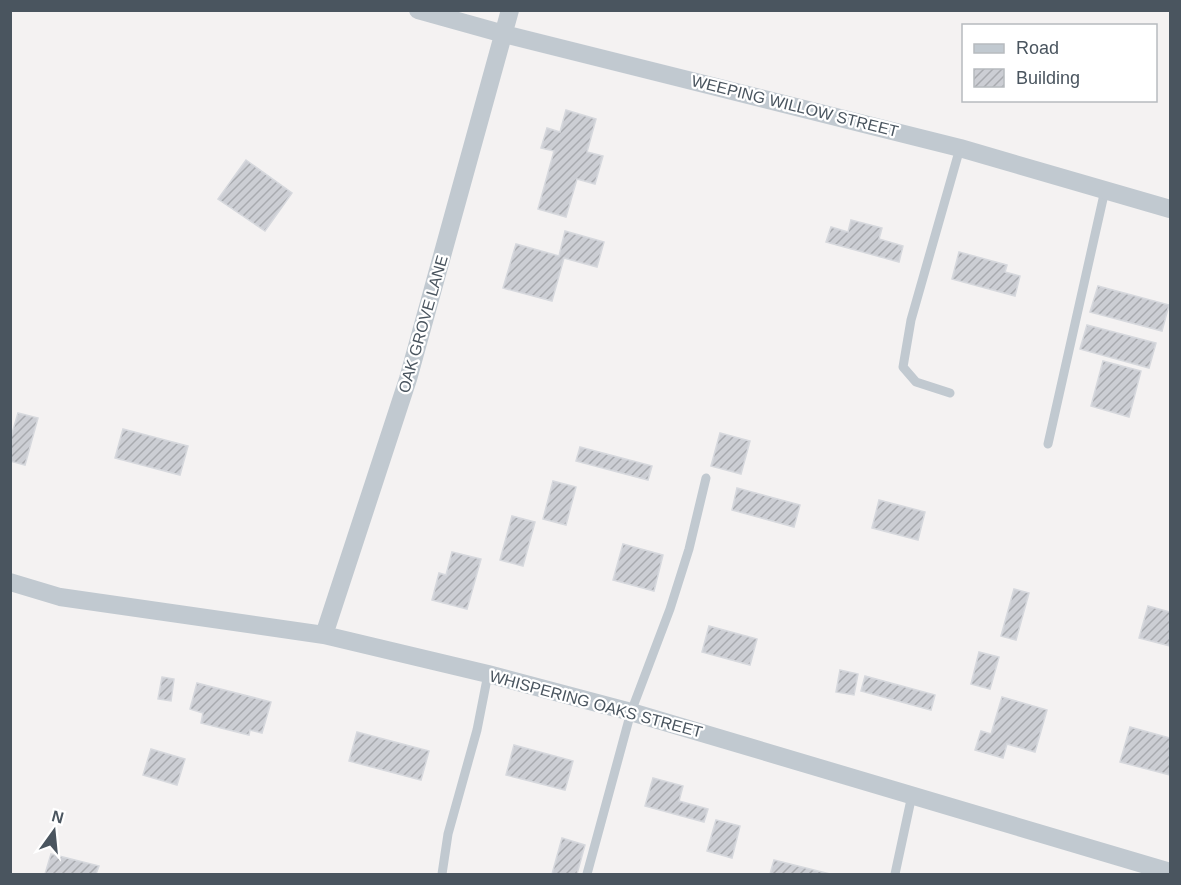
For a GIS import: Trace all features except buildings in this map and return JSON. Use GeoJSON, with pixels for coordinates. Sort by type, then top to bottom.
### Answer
{"type":"FeatureCollection","features":[{"type":"Feature","properties":{"kind":"street","name":"WEEPING WILLOW STREET"},"geometry":{"type":"LineString","coordinates":[[418,10],[504,34],[960,148],[1170,209]]}},
{"type":"Feature","properties":{"kind":"street","name":"OAK GROVE LANE"},"geometry":{"type":"LineString","coordinates":[[324,635],[408,379],[510,10]]}},
{"type":"Feature","properties":{"kind":"street","name":"WHISPERING OAKS STREET"},"geometry":{"type":"LineString","coordinates":[[10,582],[60,597],[324,635],[488,674],[631,712],[1170,872]]}},
{"type":"Feature","properties":{"kind":"lane"},"geometry":{"type":"LineString","coordinates":[[950,393],[916,382],[903,367],[911,320],[960,148]]}},
{"type":"Feature","properties":{"kind":"lane"},"geometry":{"type":"LineString","coordinates":[[1048,444],[1104,190]]}},
{"type":"Feature","properties":{"kind":"lane"},"geometry":{"type":"LineString","coordinates":[[587,874],[631,712],[645,680],[689,549],[706,478]]}},
{"type":"Feature","properties":{"kind":"lane"},"geometry":{"type":"LineString","coordinates":[[442,874],[448,834],[477,730],[488,674]]}},
{"type":"Feature","properties":{"kind":"lane"},"geometry":{"type":"LineString","coordinates":[[895,874],[912,795]]}}]}
